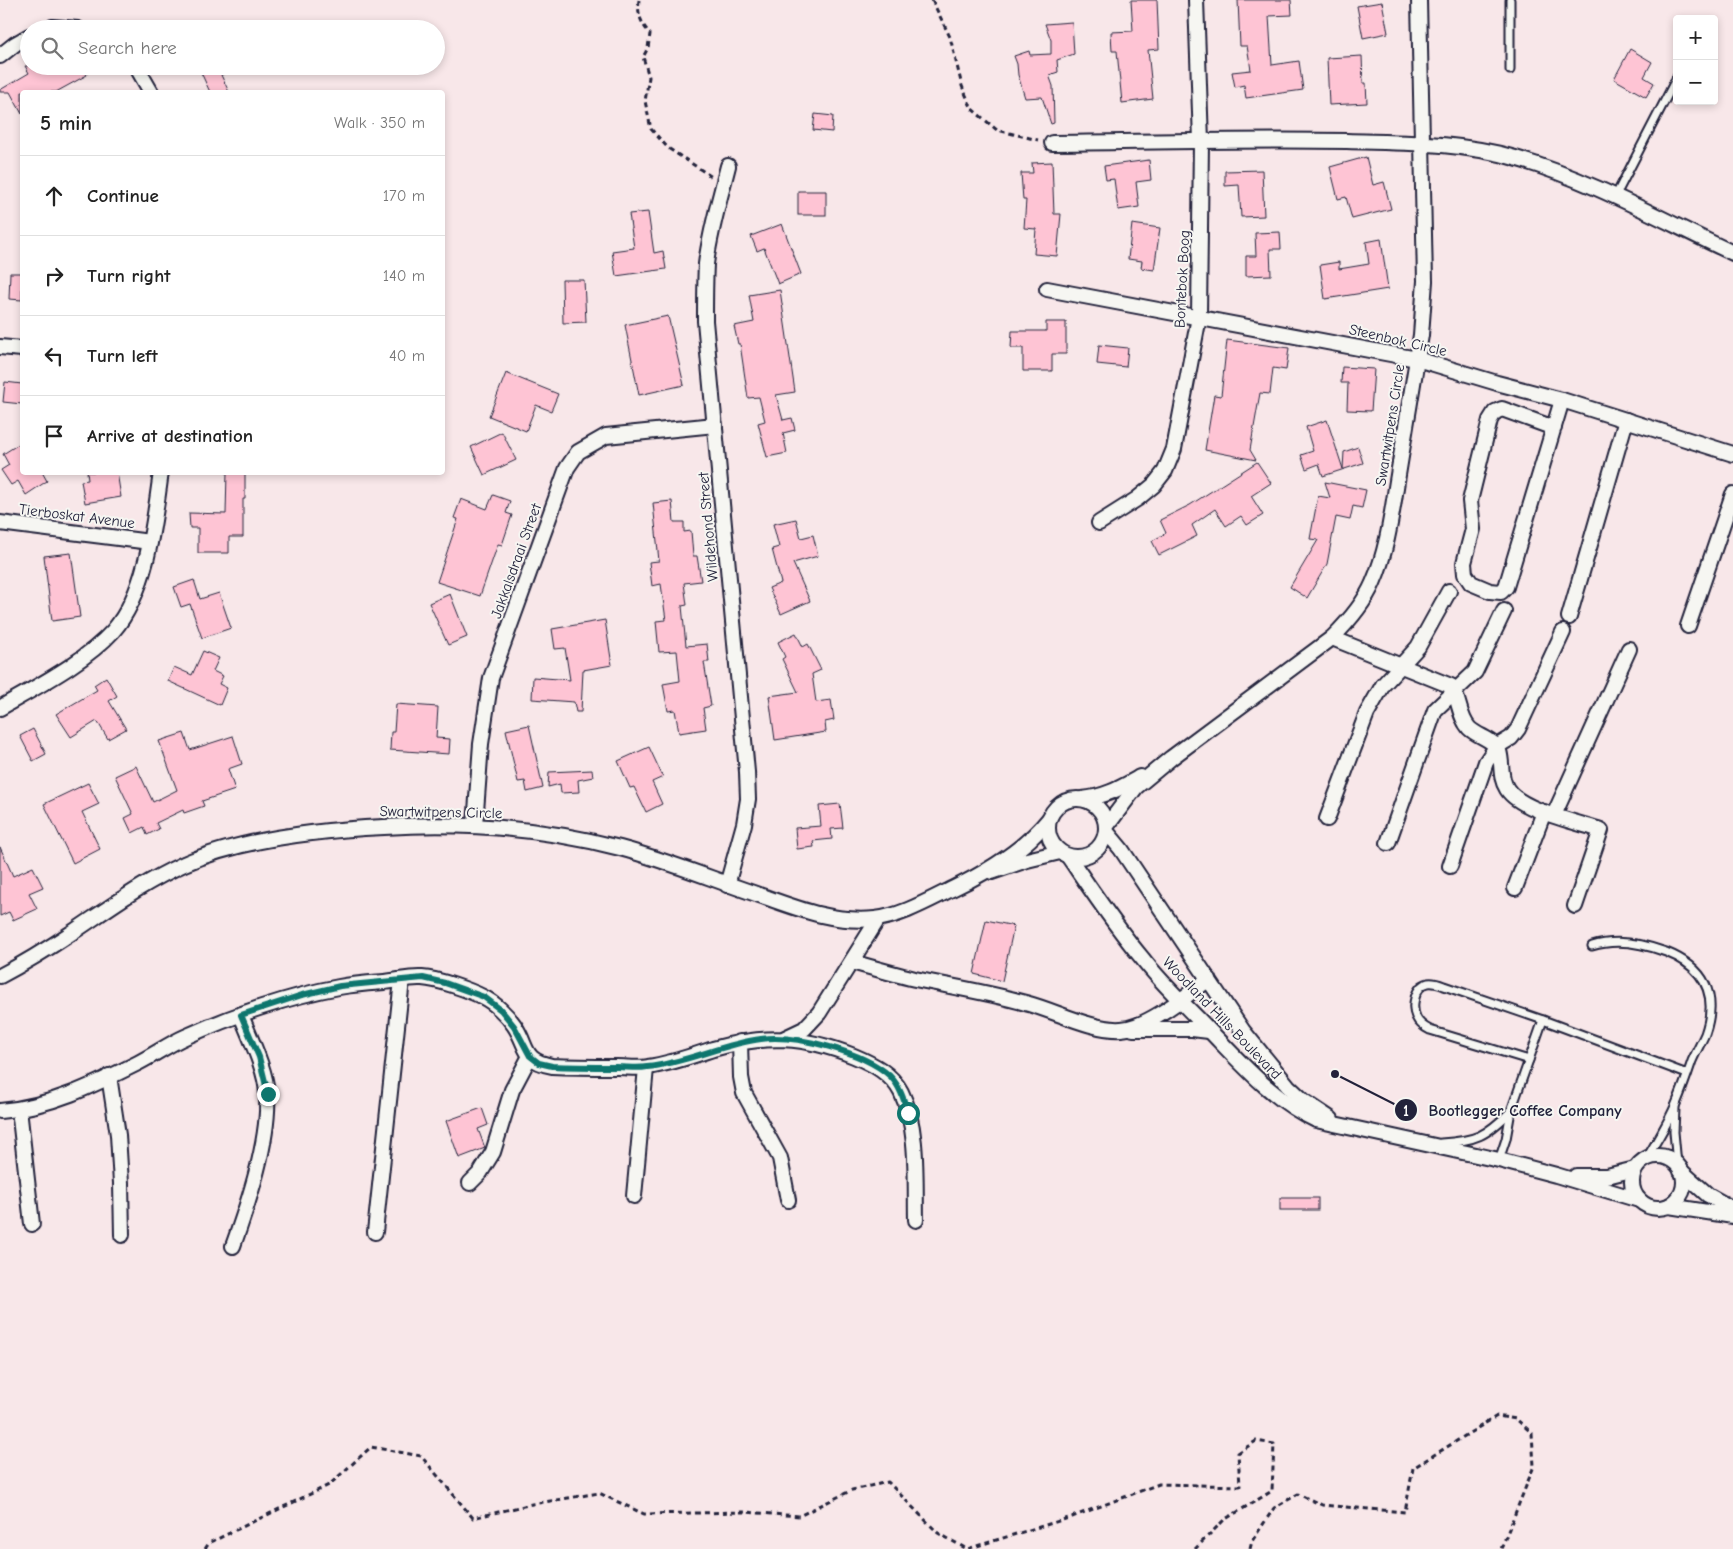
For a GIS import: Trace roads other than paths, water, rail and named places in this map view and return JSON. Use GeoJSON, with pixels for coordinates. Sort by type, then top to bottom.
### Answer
{"type":"FeatureCollection","features":[{"type":"Feature","properties":{"kind":"street","name":"Bontebok Boog"},"geometry":{"type":"LineString","coordinates":[[1099,523],[1137,499],[1154,485],[1165,471],[1174,449],[1199,317],[1202,142],[1196,0]]}},
{"type":"Feature","properties":{"kind":"street","name":"Swartwitpens Circle"},"geometry":{"type":"LineString","coordinates":[[1106,829],[1136,787],[1171,758],[1332,638],[1349,621],[1362,602],[1380,567],[1392,512],[1421,335],[1425,281],[1419,0]]}},
{"type":"Feature","properties":{"kind":"street"},"geometry":{"type":"LineString","coordinates":[[0,56],[20,41]]}},
{"type":"Feature","properties":{"kind":"street"},"geometry":{"type":"LineString","coordinates":[[141,75],[150,90]]}},
{"type":"Feature","properties":{"kind":"street"},"geometry":{"type":"LineString","coordinates":[[1052,143],[1311,140],[1423,143],[1479,150],[1514,158],[1564,176],[1732,250]]}},
{"type":"Feature","properties":{"kind":"street","name":"Wildehond Street"},"geometry":{"type":"LineString","coordinates":[[727,885],[744,824],[748,799],[705,321],[705,288],[706,262],[713,223],[728,166]]}},
{"type":"Feature","properties":{"kind":"street","name":"Steenbok Circle"},"geometry":{"type":"LineString","coordinates":[[1047,289],[1417,359],[1562,400],[1733,454]]}},
{"type":"Feature","properties":{"kind":"street"},"geometry":{"type":"LineString","coordinates":[[0,347],[20,349]]}},
{"type":"Feature","properties":{"kind":"street"},"geometry":{"type":"LineString","coordinates":[[1554,428],[1502,409],[1495,412],[1490,420],[1470,501],[1473,529],[1464,563],[1464,574],[1471,583],[1490,591],[1501,592],[1506,587],[1554,428],[1562,400]]}},
{"type":"Feature","properties":{"kind":"street"},"geometry":{"type":"LineString","coordinates":[[1569,617],[1626,420]]}},
{"type":"Feature","properties":{"kind":"street","name":"Jakkalsdraai Street"},"geometry":{"type":"LineString","coordinates":[[474,825],[481,744],[491,678],[567,468],[578,452],[606,436],[715,425]]}},
{"type":"Feature","properties":{"kind":"street"},"geometry":{"type":"LineString","coordinates":[[0,708],[94,648],[113,631],[127,611],[139,587],[150,542],[161,475]]}},
{"type":"Feature","properties":{"kind":"street"},"geometry":{"type":"LineString","coordinates":[[1688,626],[1733,494]]}},
{"type":"Feature","properties":{"kind":"street","name":"Tierboskat Avenue"},"geometry":{"type":"LineString","coordinates":[[0,523],[150,542]]}},
{"type":"Feature","properties":{"kind":"street"},"geometry":{"type":"LineString","coordinates":[[1327,819],[1367,713],[1383,685],[1418,647],[1449,591]]}},
{"type":"Feature","properties":{"kind":"street"},"geometry":{"type":"LineString","coordinates":[[1388,843],[1435,710],[1475,672],[1504,611]]}},
{"type":"Feature","properties":{"kind":"street"},"geometry":{"type":"LineString","coordinates":[[1450,866],[1486,762],[1496,747],[1511,738],[1518,729],[1563,632]]}},
{"type":"Feature","properties":{"kind":"street"},"geometry":{"type":"LineString","coordinates":[[1332,638],[1451,686],[1465,722],[1472,731],[1493,743],[1499,751],[1502,777],[1506,788],[1514,798],[1522,803],[1600,830],[1576,906]]}},
{"type":"Feature","properties":{"kind":"street"},"geometry":{"type":"LineString","coordinates":[[1515,888],[1549,813],[1629,649]]}},
{"type":"Feature","properties":{"kind":"street","name":"Swartwitpens Circle"},"geometry":{"type":"LineString","coordinates":[[1077,799],[1098,797],[1106,794],[1171,758]]}},
{"type":"Feature","properties":{"kind":"street"},"geometry":{"type":"LineString","coordinates":[[1068,800],[1086,801],[1094,805],[1104,819],[1106,829],[1101,845],[1083,857],[1064,854],[1053,845],[1049,837],[1047,828],[1049,819],[1053,811],[1060,804],[1068,800]]}},
{"type":"Feature","properties":{"kind":"street","name":"Swartwitpens Circle"},"geometry":{"type":"LineString","coordinates":[[0,976],[49,948],[145,885],[210,854],[262,841],[333,831],[414,825],[474,825],[559,835],[615,847],[671,864],[820,916],[842,919],[878,919],[922,904],[984,873],[1027,843],[1049,819]]}},
{"type":"Feature","properties":{"kind":"street","name":"Woodland Hills Boulevard"},"geometry":{"type":"LineString","coordinates":[[1106,829],[1244,1031],[1283,1080],[1304,1101],[1338,1124]]}},
{"type":"Feature","properties":{"kind":"street","name":"Swartwitpens Circle"},"geometry":{"type":"LineString","coordinates":[[984,873],[994,872],[1027,860],[1064,854]]}},
{"type":"Feature","properties":{"kind":"street","name":"Woodland Hills Boulevard"},"geometry":{"type":"LineString","coordinates":[[1064,854],[1142,959],[1247,1071],[1300,1112],[1316,1120],[1499,1160],[1638,1200]]}},
{"type":"Feature","properties":{"kind":"street"},"geometry":{"type":"LineString","coordinates":[[785,1038],[804,1029],[819,1014],[878,919]]}},
{"type":"Feature","properties":{"kind":"street"},"geometry":{"type":"LineString","coordinates":[[852,962],[1030,1004],[1109,1029],[1192,1029],[1209,1031]]}},
{"type":"Feature","properties":{"kind":"street"},"geometry":{"type":"LineString","coordinates":[[0,1111],[19,1109],[65,1097],[138,1063],[184,1037],[241,1015],[302,995],[340,986],[423,978],[445,983],[484,997],[501,1010],[514,1026],[530,1056],[539,1063],[552,1066],[646,1068],[670,1063],[740,1042],[763,1038],[785,1038],[815,1043],[873,1064],[890,1077],[901,1092],[908,1113],[913,1140],[916,1220]]}},
{"type":"Feature","properties":{"kind":"street"},"geometry":{"type":"LineString","coordinates":[[1121,1029],[1142,1023],[1180,1000],[1208,979]]}},
{"type":"Feature","properties":{"kind":"street"},"geometry":{"type":"LineString","coordinates":[[375,1232],[402,980]]}},
{"type":"Feature","properties":{"kind":"street"},"geometry":{"type":"LineString","coordinates":[[233,1246],[243,1218],[258,1160],[265,1128],[268,1094],[259,1057],[241,1015]]}},
{"type":"Feature","properties":{"kind":"street"},"geometry":{"type":"LineString","coordinates":[[740,1042],[741,1077],[744,1093],[780,1158],[788,1200]]}},
{"type":"Feature","properties":{"kind":"street"},"geometry":{"type":"LineString","coordinates":[[470,1183],[480,1173],[494,1152],[512,1090],[530,1056]]}},
{"type":"Feature","properties":{"kind":"street"},"geometry":{"type":"LineString","coordinates":[[634,1196],[646,1068]]}},
{"type":"Feature","properties":{"kind":"street"},"geometry":{"type":"LineString","coordinates":[[109,1076],[118,1135],[122,1235]]}},
{"type":"Feature","properties":{"kind":"street"},"geometry":{"type":"LineString","coordinates":[[19,1109],[32,1224]]}},
{"type":"Feature","properties":{"kind":"street"},"geometry":{"type":"LineString","coordinates":[[1679,1168],[1684,1179],[1684,1187],[1676,1201],[1669,1206],[1653,1208],[1638,1200],[1632,1185],[1632,1176],[1635,1169],[1640,1162],[1647,1158],[1663,1156],[1670,1159],[1708,1195],[1733,1209]]}},
{"type":"Feature","properties":{"kind":"street","name":"Woodland Hills Boulevard"},"geometry":{"type":"LineString","coordinates":[[1556,1175],[1595,1177],[1614,1175],[1635,1169]]}},
{"type":"Feature","properties":{"kind":"street"},"geometry":{"type":"LineString","coordinates":[[1669,1206],[1733,1216]]}},
{"type":"Feature","properties":{"kind":"lane"},"geometry":{"type":"LineString","coordinates":[[1510,0],[1510,70]]}},
{"type":"Feature","properties":{"kind":"lane"},"geometry":{"type":"LineString","coordinates":[[1615,198],[1673,85]]}},
{"type":"Feature","properties":{"kind":"lane"},"geometry":{"type":"LineString","coordinates":[[1592,946],[1616,942],[1632,942],[1650,946],[1685,961],[1696,970],[1705,982],[1709,994],[1709,1020],[1704,1035],[1687,1074],[1676,1106],[1647,1158]]}},
{"type":"Feature","properties":{"kind":"lane"},"geometry":{"type":"LineString","coordinates":[[1529,1060],[1422,1026],[1416,1018],[1414,1010],[1417,992],[1422,985],[1438,984],[1543,1020],[1687,1074]]}},
{"type":"Feature","properties":{"kind":"lane"},"geometry":{"type":"LineString","coordinates":[[1499,1160],[1506,1139],[1511,1111],[1543,1020]]}},
{"type":"Feature","properties":{"kind":"lane"},"geometry":{"type":"LineString","coordinates":[[1676,1106],[1674,1132],[1679,1168]]}},
{"type":"Feature","properties":{"kind":"lane"},"geometry":{"type":"LineString","coordinates":[[1423,1144],[1477,1138],[1496,1126],[1511,1111]]}},
{"type":"Feature","properties":{"kind":"place","name":"Bootlegger Coffee Company"},"geometry":{"type":"Point","coordinates":[1335,1074]}}]}
